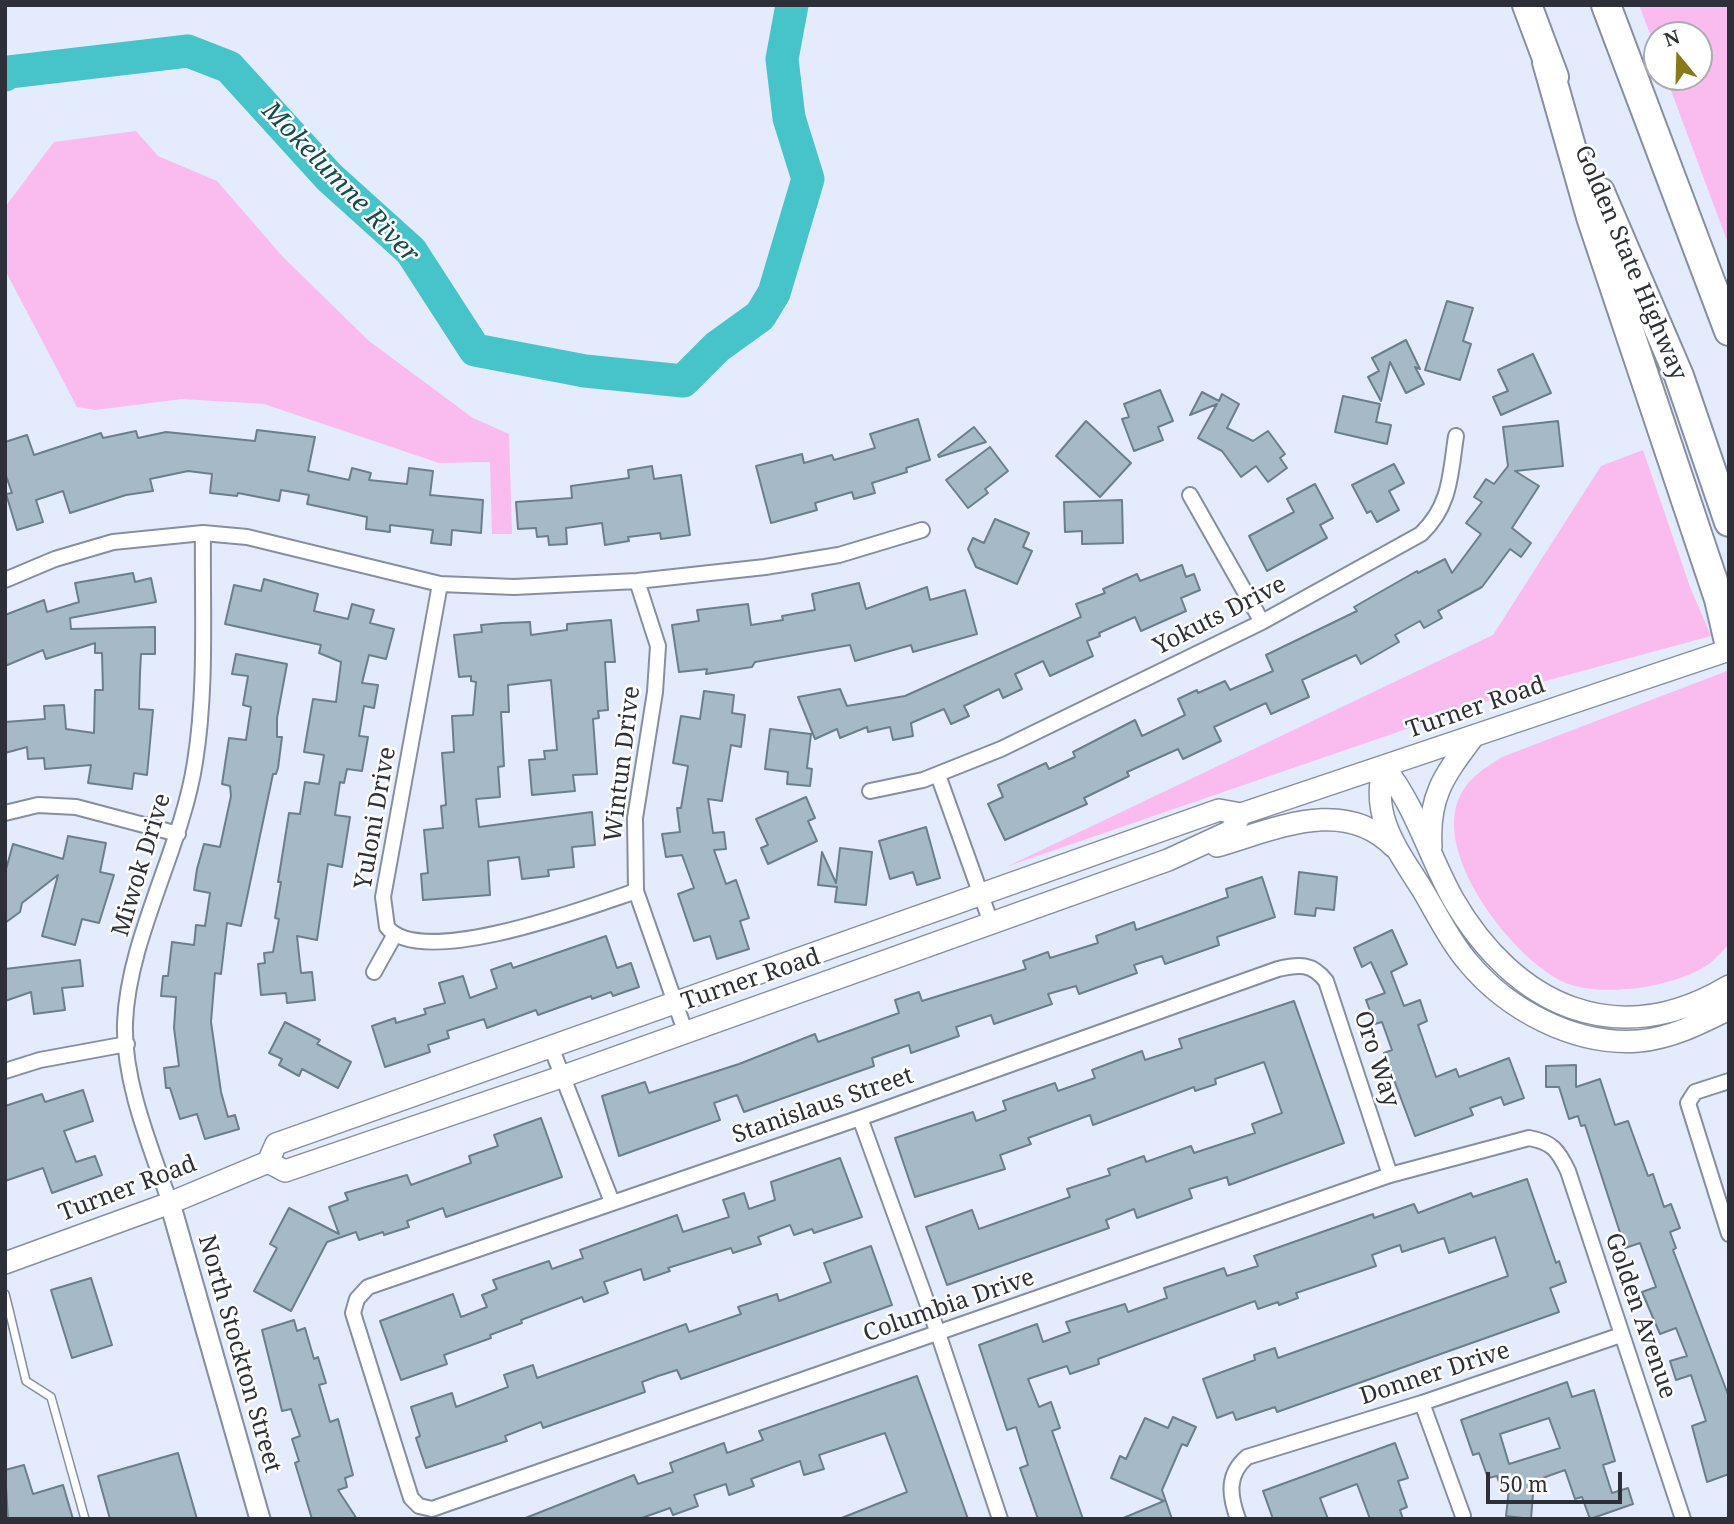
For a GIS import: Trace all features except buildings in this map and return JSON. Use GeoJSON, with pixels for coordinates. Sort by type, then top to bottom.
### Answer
{"type":"FeatureCollection","features":[{"type":"Feature","properties":{"kind":"highway","name":"Golden State Highway"},"geometry":{"type":"LineString","coordinates":[[1527,5],[1548,62],[1679,376],[1729,522]]}},
{"type":"Feature","properties":{"kind":"highway"},"geometry":{"type":"LineString","coordinates":[[1606,5],[1729,331]]}},
{"type":"Feature","properties":{"kind":"highway"},"geometry":{"type":"LineString","coordinates":[[1548,62],[1591,217],[1719,599],[1729,642]]}},
{"type":"Feature","properties":{"kind":"main road","name":"Turner Road"},"geometry":{"type":"LineString","coordinates":[[5,1263],[170,1203],[268,1162],[276,1144],[1219,810],[1241,814],[1729,650]]}},
{"type":"Feature","properties":{"kind":"main road"},"geometry":{"type":"LineString","coordinates":[[1432,856],[1431,816],[1439,784],[1473,737]]}},
{"type":"Feature","properties":{"kind":"main road"},"geometry":{"type":"LineString","coordinates":[[1384,767],[1378,788],[1381,809],[1400,853],[1466,960],[1496,990],[1522,1010],[1556,1027],[1600,1038],[1639,1041],[1688,1030],[1729,1009]]}},
{"type":"Feature","properties":{"kind":"main road"},"geometry":{"type":"LineString","coordinates":[[1384,767],[1399,786],[1432,856],[1468,922],[1518,979],[1557,1003],[1585,1012],[1647,1018],[1701,1002],[1729,986]]}},
{"type":"Feature","properties":{"kind":"main road","name":"Turner Road"},"geometry":{"type":"LineString","coordinates":[[268,1162],[285,1171],[1168,860],[1231,831],[1241,814]]}},
{"type":"Feature","properties":{"kind":"main road"},"geometry":{"type":"LineString","coordinates":[[1168,860],[1298,823],[1336,818],[1372,829],[1400,853]]}},
{"type":"Feature","properties":{"kind":"street","name":"Yokuts Drive"},"geometry":{"type":"LineString","coordinates":[[870,791],[938,775],[1002,749],[1262,622],[1421,534],[1437,519],[1446,499],[1456,436]]}},
{"type":"Feature","properties":{"kind":"street"},"geometry":{"type":"LineString","coordinates":[[1190,495],[1262,622]]}},
{"type":"Feature","properties":{"kind":"street"},"geometry":{"type":"LineString","coordinates":[[5,580],[55,559],[113,542],[203,533],[247,537],[440,584],[514,587],[637,581],[839,555],[922,530]]}},
{"type":"Feature","properties":{"kind":"street","name":"Miwok Drive"},"geometry":{"type":"LineString","coordinates":[[170,1203],[137,1109],[125,1025],[129,982],[178,834],[195,762],[200,719],[203,533]]}},
{"type":"Feature","properties":{"kind":"street","name":"Wintun Drive"},"geometry":{"type":"LineString","coordinates":[[637,581],[658,646],[655,692],[635,818],[636,891],[685,1031]]}},
{"type":"Feature","properties":{"kind":"street","name":"Yuloni Drive"},"geometry":{"type":"LineString","coordinates":[[394,936],[384,918],[383,897],[440,584]]}},
{"type":"Feature","properties":{"kind":"street"},"geometry":{"type":"LineString","coordinates":[[938,775],[991,923]]}},
{"type":"Feature","properties":{"kind":"street"},"geometry":{"type":"LineString","coordinates":[[5,813],[38,804],[76,807],[178,834]]}},
{"type":"Feature","properties":{"kind":"street"},"geometry":{"type":"LineString","coordinates":[[374,972],[394,936],[426,943],[452,942],[554,919],[636,891]]}},
{"type":"Feature","properties":{"kind":"street","name":"Stanislaus Street"},"geometry":{"type":"LineString","coordinates":[[357,1299],[368,1287],[860,1118],[1278,969],[1300,964],[1307,966]]}},
{"type":"Feature","properties":{"kind":"street","name":"Oro Way"},"geometry":{"type":"LineString","coordinates":[[1307,966],[1316,969],[1326,981],[1390,1175]]}},
{"type":"Feature","properties":{"kind":"street"},"geometry":{"type":"LineString","coordinates":[[5,1071],[40,1060],[127,1044]]}},
{"type":"Feature","properties":{"kind":"street"},"geometry":{"type":"LineString","coordinates":[[551,1047],[611,1202]]}},
{"type":"Feature","properties":{"kind":"street"},"geometry":{"type":"LineString","coordinates":[[1729,1081],[1695,1092],[1688,1102],[1729,1234]]}},
{"type":"Feature","properties":{"kind":"street"},"geometry":{"type":"LineString","coordinates":[[860,1118],[938,1334],[1000,1519]]}},
{"type":"Feature","properties":{"kind":"street","name":"Columbia Drive"},"geometry":{"type":"LineString","coordinates":[[357,1299],[353,1313],[411,1497],[419,1506],[432,1509],[1390,1175],[1529,1138],[1539,1140]]}},
{"type":"Feature","properties":{"kind":"street","name":"Golden Avenue"},"geometry":{"type":"LineString","coordinates":[[1539,1140],[1547,1141],[1558,1150],[1568,1171],[1684,1519]]}},
{"type":"Feature","properties":{"kind":"street","name":"North Stockton Street"},"geometry":{"type":"LineString","coordinates":[[170,1203],[260,1519]]}},
{"type":"Feature","properties":{"kind":"street","name":"Donner Drive"},"geometry":{"type":"LineString","coordinates":[[1238,1519],[1232,1502],[1232,1477],[1236,1466],[1247,1457],[1422,1403],[1621,1335]]}},
{"type":"Feature","properties":{"kind":"street"},"geometry":{"type":"LineString","coordinates":[[1422,1403],[1463,1516]]}},
{"type":"Feature","properties":{"kind":"lane"},"geometry":{"type":"LineString","coordinates":[[5,1294],[26,1381],[51,1397],[85,1519]]}},
{"type":"Feature","properties":{"kind":"shaded area"},"geometry":{"type":"Polygon","coordinates":[[[1639,5],[1729,5],[1729,246],[1671,91],[1713,91],[1713,21],[1645,21],[1639,5]]]}},
{"type":"Feature","properties":{"kind":"shaded area"},"geometry":{"type":"Polygon","coordinates":[[[136,131],[158,156],[217,181],[283,257],[369,341],[473,418],[509,434],[512,534],[492,534],[490,462],[439,463],[264,404],[182,399],[95,410],[77,407],[5,270],[5,207],[54,142],[136,131]]]}},
{"type":"Feature","properties":{"kind":"shaded area"},"geometry":{"type":"Polygon","coordinates":[[[1643,450],[1690,587],[1711,636],[1549,680],[1008,866],[1493,635],[1601,466],[1643,450]]]}},
{"type":"Feature","properties":{"kind":"shaded area"},"geometry":{"type":"Polygon","coordinates":[[[1727,671],[1729,944],[1713,961],[1696,971],[1660,984],[1600,990],[1566,983],[1545,971],[1523,953],[1483,903],[1467,875],[1457,847],[1454,820],[1460,796],[1472,778],[1502,757],[1727,671]]]}},
{"type":"Feature","properties":{"kind":"waterway","name":"Mokelumne River"},"geometry":{"type":"LineString","coordinates":[[5,75],[9,72],[188,51],[229,67],[329,177],[411,251],[475,350],[585,371],[683,381],[717,347],[760,316],[774,293],[808,179],[789,118],[782,59],[792,5]]}}]}
